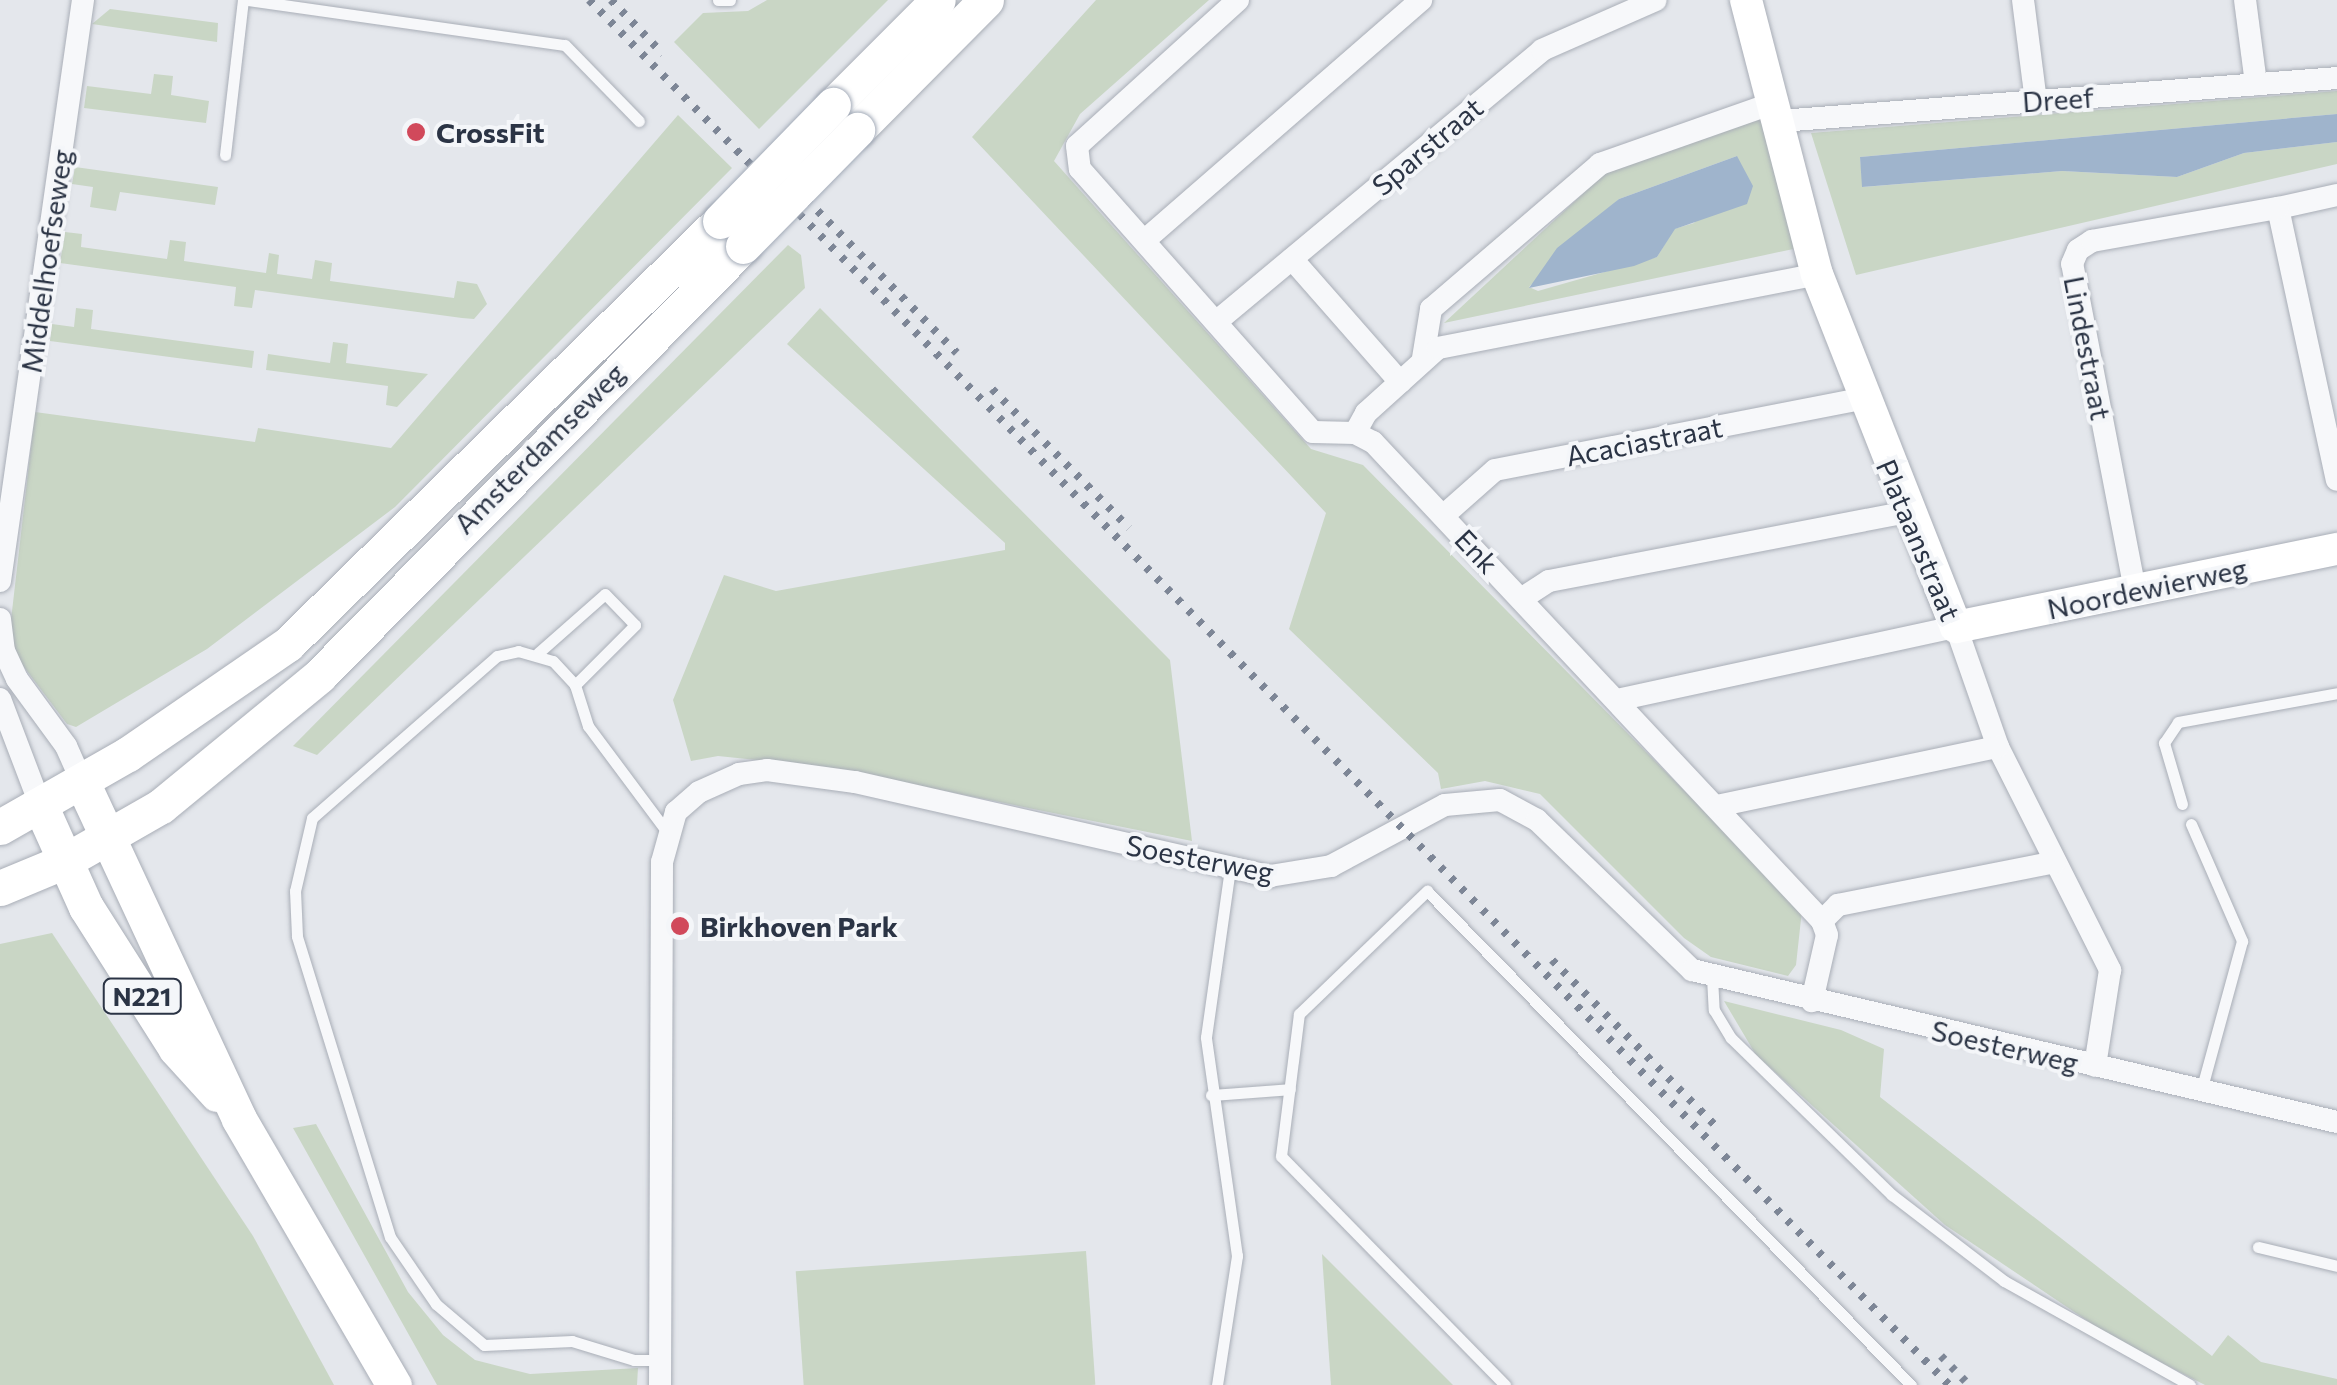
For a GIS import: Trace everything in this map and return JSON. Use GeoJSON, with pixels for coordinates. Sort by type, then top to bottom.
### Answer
{"type":"FeatureCollection","features":[{"type":"Feature","properties":{"kind":"main road","name":"Amsterdamseweg"},"geometry":{"type":"LineString","coordinates":[[845,118],[938,0]]}},
{"type":"Feature","properties":{"kind":"main road","name":"Amsterdamseweg"},"geometry":{"type":"LineString","coordinates":[[0,888],[65,861],[161,806],[319,676],[731,233],[845,118],[986,0]]}},
{"type":"Feature","properties":{"kind":"main road","name":"Amsterdamseweg"},"geometry":{"type":"LineString","coordinates":[[0,827],[82,782],[288,644],[731,233]]}},
{"type":"Feature","properties":{"kind":"main road","name":"N221"},"geometry":{"type":"LineString","coordinates":[[82,782],[239,1118],[394,1385]]}},
{"type":"Feature","properties":{"kind":"main road"},"geometry":{"type":"LineString","coordinates":[[41,807],[65,861]]}},
{"type":"Feature","properties":{"kind":"main road","name":"N221"},"geometry":{"type":"LineString","coordinates":[[65,861],[86,907],[176,1049],[239,1118]]}},
{"type":"Feature","properties":{"kind":"street","name":"Middelhoefseweg"},"geometry":{"type":"LineString","coordinates":[[0,581],[84,0]]}},
{"type":"Feature","properties":{"kind":"street"},"geometry":{"type":"LineString","coordinates":[[1238,0],[1077,146],[1080,169],[1313,432],[1355,433],[1400,382],[1438,348],[1817,274]]}},
{"type":"Feature","properties":{"kind":"street"},"geometry":{"type":"LineString","coordinates":[[1145,240],[1421,0]]}},
{"type":"Feature","properties":{"kind":"street","name":"Sparstraat"},"geometry":{"type":"LineString","coordinates":[[1216,322],[1542,50],[1656,0]]}},
{"type":"Feature","properties":{"kind":"street","name":"Plataanstraat"},"geometry":{"type":"LineString","coordinates":[[1746,0],[1817,274],[1861,399],[1956,627],[1998,747],[2110,970],[2095,1066]]}},
{"type":"Feature","properties":{"kind":"street"},"geometry":{"type":"LineString","coordinates":[[2022,0],[2036,100]]}},
{"type":"Feature","properties":{"kind":"street"},"geometry":{"type":"LineString","coordinates":[[2245,0],[2256,84]]}},
{"type":"Feature","properties":{"kind":"street","name":"Dreef"},"geometry":{"type":"LineString","coordinates":[[1424,358],[1431,309],[1600,164],[1776,112],[2036,100],[2337,78]]}},
{"type":"Feature","properties":{"kind":"street"},"geometry":{"type":"LineString","coordinates":[[2337,195],[2278,208],[2337,480]]}},
{"type":"Feature","properties":{"kind":"street","name":"Lindestraat"},"geometry":{"type":"LineString","coordinates":[[2135,590],[2072,264],[2078,250],[2092,242],[2278,208]]}},
{"type":"Feature","properties":{"kind":"street"},"geometry":{"type":"LineString","coordinates":[[1292,259],[1400,382]]}},
{"type":"Feature","properties":{"kind":"street","name":"Acaciastraat"},"geometry":{"type":"LineString","coordinates":[[1443,516],[1496,470],[1861,399]]}},
{"type":"Feature","properties":{"kind":"street","name":"Enk"},"geometry":{"type":"LineString","coordinates":[[1355,433],[1373,442],[1822,921]]}},
{"type":"Feature","properties":{"kind":"street"},"geometry":{"type":"LineString","coordinates":[[1522,598],[1549,581],[1907,512]]}},
{"type":"Feature","properties":{"kind":"street","name":"Noordewierweg"},"geometry":{"type":"LineString","coordinates":[[1956,627],[2337,549]]}},
{"type":"Feature","properties":{"kind":"street"},"geometry":{"type":"LineString","coordinates":[[0,619],[4,651],[18,679],[66,746],[82,782]]}},
{"type":"Feature","properties":{"kind":"street"},"geometry":{"type":"LineString","coordinates":[[1617,700],[1956,627]]}},
{"type":"Feature","properties":{"kind":"street"},"geometry":{"type":"LineString","coordinates":[[0,698],[41,807]]}},
{"type":"Feature","properties":{"kind":"street"},"geometry":{"type":"LineString","coordinates":[[1717,806],[1998,747]]}},
{"type":"Feature","properties":{"kind":"street","name":"Soesterweg"},"geometry":{"type":"LineString","coordinates":[[667,832],[676,812],[708,786],[767,770],[855,782],[1230,869],[1300,874],[1331,866],[1445,804],[1500,800],[1538,820],[1650,936],[1692,970],[2337,1122]]}},
{"type":"Feature","properties":{"kind":"street"},"geometry":{"type":"LineString","coordinates":[[660,1385],[667,832]]}},
{"type":"Feature","properties":{"kind":"street"},"geometry":{"type":"LineString","coordinates":[[1812,1000],[1827,935],[1822,921],[1838,905],[2055,862]]}},
{"type":"Feature","properties":{"kind":"lane"},"geometry":{"type":"LineString","coordinates":[[225,156],[246,0],[565,45],[639,120]]}},
{"type":"Feature","properties":{"kind":"lane"},"geometry":{"type":"LineString","coordinates":[[718,0],[730,0]]}},
{"type":"Feature","properties":{"kind":"lane"},"geometry":{"type":"LineString","coordinates":[[575,685],[636,626],[605,594],[538,653],[497,656],[312,818],[295,891],[297,936],[390,1237],[436,1304],[484,1345],[572,1342],[634,1360],[660,1360]]}},
{"type":"Feature","properties":{"kind":"lane"},"geometry":{"type":"LineString","coordinates":[[538,653],[575,685],[588,726],[667,832]]}},
{"type":"Feature","properties":{"kind":"lane"},"geometry":{"type":"LineString","coordinates":[[2182,804],[2164,743],[2178,722],[2337,693]]}},
{"type":"Feature","properties":{"kind":"lane"},"geometry":{"type":"LineString","coordinates":[[2191,824],[2242,941],[2201,1091]]}},
{"type":"Feature","properties":{"kind":"lane"},"geometry":{"type":"LineString","coordinates":[[1217,1385],[1237,1256],[1211,1095],[1208,1013],[1230,869]]}},
{"type":"Feature","properties":{"kind":"lane"},"geometry":{"type":"LineString","coordinates":[[1505,1385],[1281,1156],[1299,1014],[1427,890],[1910,1385]]}},
{"type":"Feature","properties":{"kind":"lane"},"geometry":{"type":"LineString","coordinates":[[1712,977],[1714,1010],[1732,1038],[1892,1194],[2004,1281],[2190,1385]]}},
{"type":"Feature","properties":{"kind":"lane"},"geometry":{"type":"LineString","coordinates":[[1211,1095],[1290,1089]]}},
{"type":"Feature","properties":{"kind":"lane"},"geometry":{"type":"LineString","coordinates":[[2258,1247],[2337,1266]]}},
{"type":"Feature","properties":{"kind":"green space"},"geometry":{"type":"Polygon","coordinates":[[[767,0],[888,0],[759,129],[674,42],[703,13],[748,11],[767,0]]]}},
{"type":"Feature","properties":{"kind":"green space"},"geometry":{"type":"Polygon","coordinates":[[[1096,0],[1209,0],[1080,114],[1054,161],[1311,449],[1363,465],[1802,910],[1796,965],[1788,976],[1711,957],[1684,938],[1540,794],[1485,781],[1441,789],[1438,773],[1289,629],[1326,513],[972,137],[1096,0]]]}},
{"type":"Feature","properties":{"kind":"green space"},"geometry":{"type":"Polygon","coordinates":[[[110,9],[218,23],[217,42],[92,24],[110,9]]]}},
{"type":"Feature","properties":{"kind":"green space"},"geometry":{"type":"Polygon","coordinates":[[[154,74],[173,76],[171,95],[209,101],[206,123],[84,108],[87,86],[151,94],[154,74]]]}},
{"type":"Feature","properties":{"kind":"green space"},"geometry":{"type":"Polygon","coordinates":[[[2337,91],[2337,114],[1860,157],[1863,187],[2062,171],[2177,177],[2244,153],[2337,142],[2337,164],[1856,275],[1811,133],[2337,91]]]}},
{"type":"Feature","properties":{"kind":"green space"},"geometry":{"type":"Polygon","coordinates":[[[678,115],[732,168],[395,507],[207,649],[76,727],[67,724],[8,646],[35,412],[255,442],[258,428],[391,448],[678,115]]]}},
{"type":"Feature","properties":{"kind":"green space"},"geometry":{"type":"Polygon","coordinates":[[[1765,116],[1803,247],[1444,323],[1617,162],[1765,116]],[[1737,156],[1619,199],[1529,287],[1538,291],[1657,257],[1674,229],[1694,223],[1737,156]]]}},
{"type":"Feature","properties":{"kind":"green space"},"geometry":{"type":"Polygon","coordinates":[[[75,167],[218,187],[215,205],[120,192],[116,211],[90,207],[93,187],[72,184],[75,167]]]}},
{"type":"Feature","properties":{"kind":"green space"},"geometry":{"type":"Polygon","coordinates":[[[65,232],[82,234],[81,247],[167,259],[170,240],[186,242],[184,261],[266,273],[269,253],[279,255],[277,274],[312,279],[315,260],[332,263],[330,281],[454,298],[457,281],[477,284],[487,304],[474,319],[255,290],[252,308],[234,306],[236,287],[60,263],[65,232]]]}},
{"type":"Feature","properties":{"kind":"green space"},"geometry":{"type":"Polygon","coordinates":[[[788,245],[801,255],[805,288],[317,755],[293,746],[788,245]]]}},
{"type":"Feature","properties":{"kind":"green space"},"geometry":{"type":"Polygon","coordinates":[[[76,308],[93,310],[91,329],[254,351],[252,368],[50,341],[52,324],[74,327],[76,308]]]}},
{"type":"Feature","properties":{"kind":"green space"},"geometry":{"type":"Polygon","coordinates":[[[820,308],[1170,660],[1192,841],[826,767],[718,756],[691,761],[673,700],[724,575],[776,591],[1005,550],[1005,543],[787,344],[820,308]]]}},
{"type":"Feature","properties":{"kind":"green space"},"geometry":{"type":"Polygon","coordinates":[[[333,342],[348,344],[346,363],[428,374],[397,407],[386,405],[388,386],[266,370],[268,354],[330,363],[333,342]]]}},
{"type":"Feature","properties":{"kind":"green space"},"geometry":{"type":"Polygon","coordinates":[[[52,933],[253,1236],[334,1385],[0,1385],[0,944],[52,933]]]}},
{"type":"Feature","properties":{"kind":"green space"},"geometry":{"type":"Polygon","coordinates":[[[1724,1001],[1841,1030],[1884,1049],[1880,1097],[2212,1356],[2228,1335],[2261,1362],[2337,1379],[2337,1385],[2205,1385],[2113,1338],[1945,1225],[1756,1055],[1724,1001]]]}},
{"type":"Feature","properties":{"kind":"green space"},"geometry":{"type":"Polygon","coordinates":[[[316,1124],[408,1292],[443,1335],[475,1360],[530,1374],[638,1368],[637,1385],[437,1385],[293,1128],[316,1124]]]}},
{"type":"Feature","properties":{"kind":"green space"},"geometry":{"type":"Polygon","coordinates":[[[1086,1251],[1095,1385],[804,1385],[796,1271],[1086,1251]]]}},
{"type":"Feature","properties":{"kind":"green space"},"geometry":{"type":"Polygon","coordinates":[[[1322,1254],[1453,1385],[1331,1385],[1322,1254]]]}},
{"type":"Feature","properties":{"kind":"water"},"geometry":{"type":"Polygon","coordinates":[[[2337,114],[2337,142],[2244,153],[2177,177],[2062,171],[1862,187],[1860,157],[2337,114]]]}},
{"type":"Feature","properties":{"kind":"water"},"geometry":{"type":"Polygon","coordinates":[[[1737,156],[1753,186],[1747,204],[1675,229],[1657,257],[1634,266],[1529,288],[1557,248],[1619,199],[1737,156]]]}},
{"type":"Feature","properties":{"kind":"railway"},"geometry":{"type":"LineString","coordinates":[[589,0],[1949,1385]]}},
{"type":"Feature","properties":{"kind":"railway"},"geometry":{"type":"LineString","coordinates":[[611,0],[663,54]]}},
{"type":"Feature","properties":{"kind":"railway"},"geometry":{"type":"LineString","coordinates":[[807,200],[957,353]]}},
{"type":"Feature","properties":{"kind":"railway"},"geometry":{"type":"LineString","coordinates":[[992,389],[1129,528]]}},
{"type":"Feature","properties":{"kind":"railway"},"geometry":{"type":"LineString","coordinates":[[1552,960],[1714,1124]]}},
{"type":"Feature","properties":{"kind":"railway"},"geometry":{"type":"LineString","coordinates":[[1941,1356],[1969,1385]]}},
{"type":"Feature","properties":{"kind":"place","name":"CrossFit"},"geometry":{"type":"Point","coordinates":[416,132]}},
{"type":"Feature","properties":{"kind":"place","name":"Birkhoven Park"},"geometry":{"type":"Point","coordinates":[680,926]}}]}
